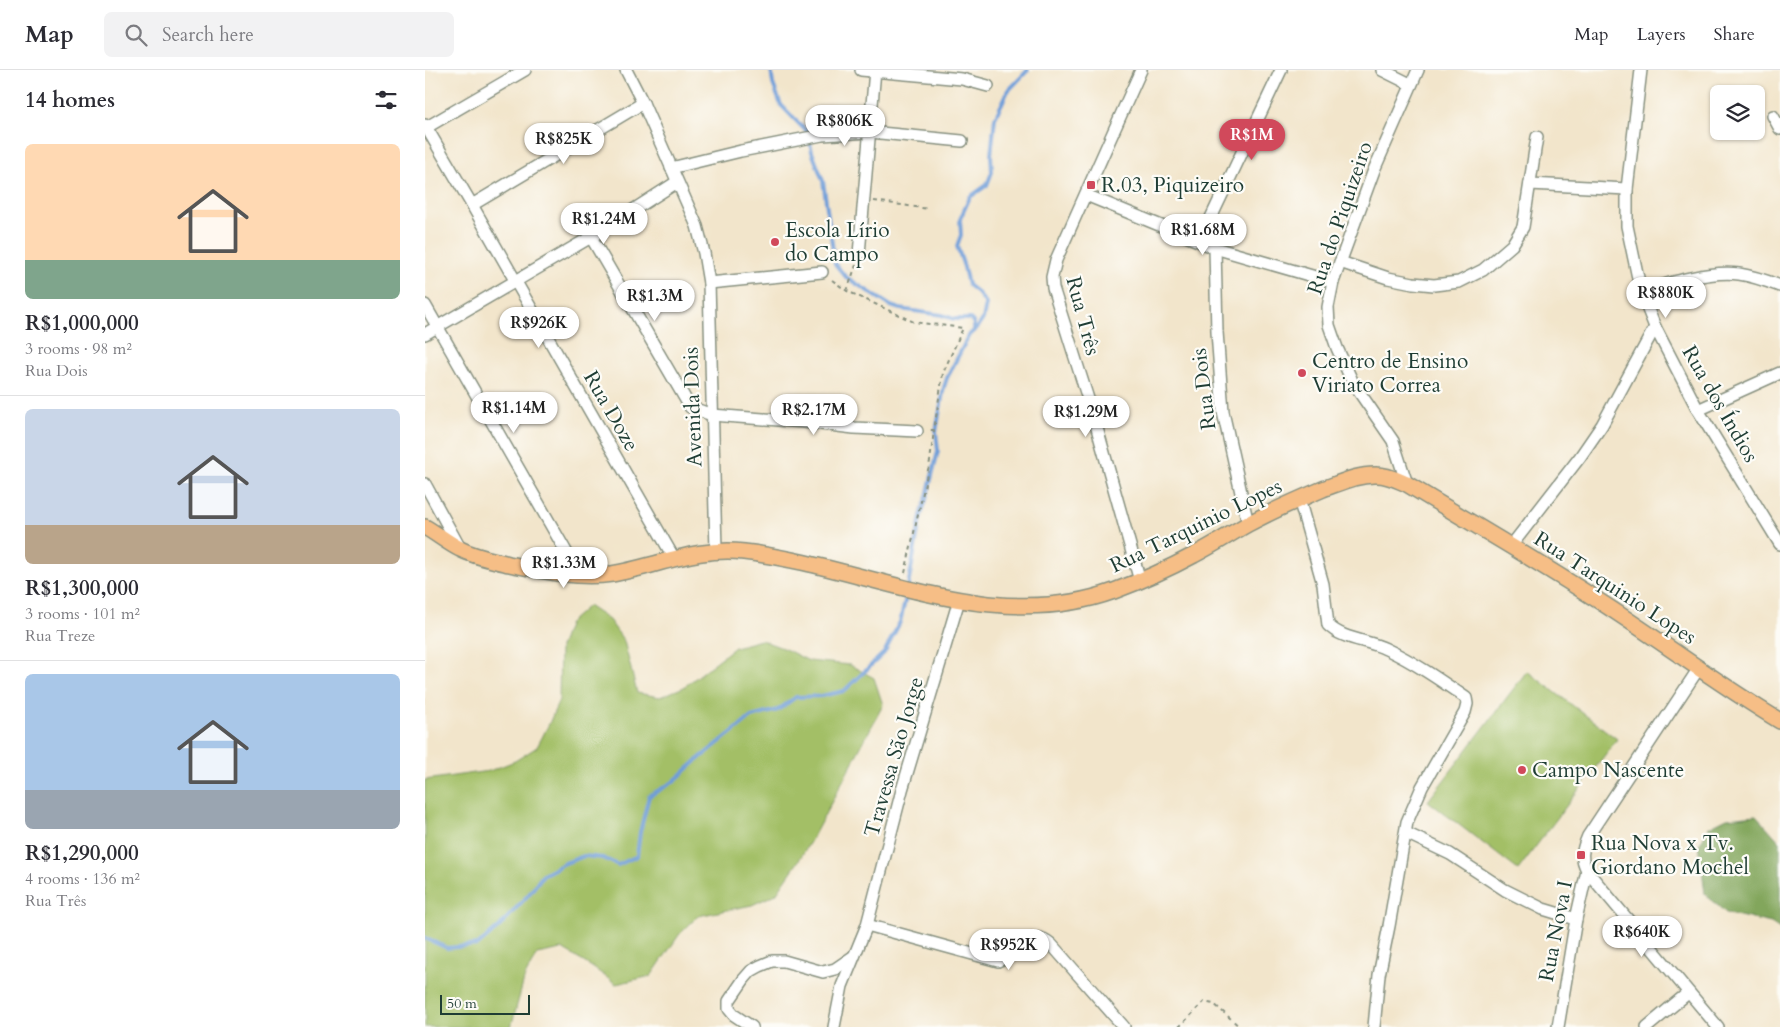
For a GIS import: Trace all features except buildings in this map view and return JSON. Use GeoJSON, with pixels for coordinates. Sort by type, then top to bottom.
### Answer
{"type":"FeatureCollection","features":[{"type":"Feature","properties":{"kind":"main road","name":"Rua Tarquinio Lopes"},"geometry":{"type":"LineString","coordinates":[[425,527],[461,550],[483,558],[536,570],[580,576],[611,574],[716,550],[742,551],[800,562],[959,600],[1021,605],[1068,604],[1094,598],[1140,581],[1193,556],[1248,524],[1299,499],[1348,480],[1377,475],[1389,477],[1407,484],[1511,546],[1599,601],[1745,700],[1780,721]]}},
{"type":"Feature","properties":{"kind":"street"},"geometry":{"type":"LineString","coordinates":[[426,126],[525,70]]}},
{"type":"Feature","properties":{"kind":"street","name":"Avenida Dois"},"geometry":{"type":"LineString","coordinates":[[626,70],[643,103],[701,238],[709,283],[716,550]]}},
{"type":"Feature","properties":{"kind":"street"},"geometry":{"type":"LineString","coordinates":[[861,70],[962,79],[988,86]]}},
{"type":"Feature","properties":{"kind":"street","name":"Rua Três"},"geometry":{"type":"LineString","coordinates":[[1140,581],[1095,421],[1053,288],[1053,268],[1141,70]]}},
{"type":"Feature","properties":{"kind":"street"},"geometry":{"type":"LineString","coordinates":[[1200,240],[1281,70]]}},
{"type":"Feature","properties":{"kind":"street"},"geometry":{"type":"LineString","coordinates":[[1382,70],[1411,84]]}},
{"type":"Feature","properties":{"kind":"street","name":"Rua do Piquizeiro"},"geometry":{"type":"LineString","coordinates":[[1407,484],[1393,441],[1353,383],[1337,348],[1329,325],[1328,306],[1333,282],[1374,170],[1418,70]]}},
{"type":"Feature","properties":{"kind":"street","name":"Rua dos Índios"},"geometry":{"type":"LineString","coordinates":[[1641,70],[1627,189],[1627,226],[1641,292],[1655,327],[1780,544]]}},
{"type":"Feature","properties":{"kind":"street"},"geometry":{"type":"LineString","coordinates":[[859,254],[875,71]]}},
{"type":"Feature","properties":{"kind":"street"},"geometry":{"type":"LineString","coordinates":[[472,204],[643,103]]}},
{"type":"Feature","properties":{"kind":"street"},"geometry":{"type":"LineString","coordinates":[[1773,116],[1780,129]]}},
{"type":"Feature","properties":{"kind":"street","name":"Rua Doze"},"geometry":{"type":"LineString","coordinates":[[426,126],[675,560]]}},
{"type":"Feature","properties":{"kind":"street"},"geometry":{"type":"LineString","coordinates":[[671,168],[741,151],[817,136],[870,132],[962,141]]}},
{"type":"Feature","properties":{"kind":"street"},"geometry":{"type":"LineString","coordinates":[[1340,262],[1388,278],[1434,285],[1459,282],[1483,270],[1512,246],[1523,227],[1537,137]]}},
{"type":"Feature","properties":{"kind":"street"},"geometry":{"type":"LineString","coordinates":[[425,334],[591,238],[677,182]]}},
{"type":"Feature","properties":{"kind":"street"},"geometry":{"type":"LineString","coordinates":[[1530,184],[1627,189]]}},
{"type":"Feature","properties":{"kind":"street"},"geometry":{"type":"LineString","coordinates":[[1086,195],[1200,240],[1215,248],[1333,282]]}},
{"type":"Feature","properties":{"kind":"street"},"geometry":{"type":"LineString","coordinates":[[591,238],[690,407],[712,415],[855,428],[917,430]]}},
{"type":"Feature","properties":{"kind":"street","name":"Rua Dois"},"geometry":{"type":"LineString","coordinates":[[1215,248],[1217,332],[1223,412],[1248,524]]}},
{"type":"Feature","properties":{"kind":"street"},"geometry":{"type":"LineString","coordinates":[[709,283],[822,272]]}},
{"type":"Feature","properties":{"kind":"street"},"geometry":{"type":"LineString","coordinates":[[1641,292],[1679,280],[1737,274],[1755,277],[1780,286]]}},
{"type":"Feature","properties":{"kind":"street"},"geometry":{"type":"LineString","coordinates":[[425,305],[580,576]]}},
{"type":"Feature","properties":{"kind":"street"},"geometry":{"type":"LineString","coordinates":[[1511,546],[1603,425],[1655,327]]}},
{"type":"Feature","properties":{"kind":"street"},"geometry":{"type":"LineString","coordinates":[[1702,408],[1780,373]]}},
{"type":"Feature","properties":{"kind":"street"},"geometry":{"type":"LineString","coordinates":[[425,484],[461,550]]}},
{"type":"Feature","properties":{"kind":"street"},"geometry":{"type":"LineString","coordinates":[[1299,499],[1323,584],[1328,625],[1339,633],[1384,648],[1422,668],[1466,698],[1467,704],[1465,712],[1422,787],[1407,822],[1379,974],[1374,1027]]}},
{"type":"Feature","properties":{"kind":"street","name":"Travessa São Jorge"},"geometry":{"type":"LineString","coordinates":[[834,1027],[842,986],[867,925],[902,790],[959,600]]}},
{"type":"Feature","properties":{"kind":"street","name":"Rua Nova I"},"geometry":{"type":"LineString","coordinates":[[1558,1027],[1576,919],[1587,871],[1582,862],[1581,855],[1588,836],[1699,668]]}},
{"type":"Feature","properties":{"kind":"street"},"geometry":{"type":"LineString","coordinates":[[1406,833],[1450,854],[1505,890],[1543,909],[1576,919]]}},
{"type":"Feature","properties":{"kind":"street"},"geometry":{"type":"LineString","coordinates":[[1587,871],[1718,1027]]}},
{"type":"Feature","properties":{"kind":"street"},"geometry":{"type":"LineString","coordinates":[[867,925],[998,961],[1012,954],[1029,939],[1033,937],[1041,938],[1051,944],[1124,1027]]}},
{"type":"Feature","properties":{"kind":"street"},"geometry":{"type":"LineString","coordinates":[[752,1027],[734,1015],[729,1009],[729,1001],[751,971],[772,962],[784,961],[823,972],[835,969],[856,955]]}},
{"type":"Feature","properties":{"kind":"street"},"geometry":{"type":"LineString","coordinates":[[1647,1027],[1689,993]]}},
{"type":"Feature","properties":{"kind":"path"},"geometry":{"type":"LineString","coordinates":[[864,199],[929,209]]}},
{"type":"Feature","properties":{"kind":"path"},"geometry":{"type":"LineString","coordinates":[[822,272],[847,291],[914,322],[963,328],[943,373],[930,461],[907,589]]}},
{"type":"Feature","properties":{"kind":"path"},"geometry":{"type":"LineString","coordinates":[[847,291],[853,272]]}},
{"type":"Feature","properties":{"kind":"path"},"geometry":{"type":"LineString","coordinates":[[917,430],[934,430]]}},
{"type":"Feature","properties":{"kind":"path"},"geometry":{"type":"LineString","coordinates":[[1179,1027],[1204,1002],[1214,1004],[1240,1027]]}},
{"type":"Feature","properties":{"kind":"green space"},"geometry":{"type":"Polygon","coordinates":[[[588,606],[609,620],[624,641],[637,693],[660,697],[684,687],[735,647],[761,640],[809,661],[850,665],[874,678],[883,705],[813,837],[776,894],[752,905],[698,916],[679,935],[651,976],[616,984],[562,949],[537,954],[525,976],[511,1027],[425,1027],[425,780],[489,771],[515,761],[537,747],[559,700],[560,647],[569,623],[588,606]]]}},
{"type":"Feature","properties":{"kind":"green space","name":"Campo Nascente"},"geometry":{"type":"Polygon","coordinates":[[[1527,671],[1617,739],[1518,870],[1428,801],[1527,671]]]}},
{"type":"Feature","properties":{"kind":"green space"},"geometry":{"type":"Polygon","coordinates":[[[1756,815],[1780,842],[1780,929],[1771,923],[1726,913],[1705,894],[1698,847],[1709,827],[1727,818],[1756,815]]]}},
{"type":"Feature","properties":{"kind":"waterway"},"geometry":{"type":"LineString","coordinates":[[771,70],[773,84],[781,105],[808,133],[812,152],[823,181],[835,264],[846,277],[891,306],[954,319],[970,319],[974,323],[974,330]]}},
{"type":"Feature","properties":{"kind":"waterway"},"geometry":{"type":"LineString","coordinates":[[908,586],[921,515],[938,451],[936,432],[944,387],[969,335],[978,327],[983,319],[986,304],[978,293],[968,285],[957,246],[961,235],[960,219],[970,197],[987,185],[992,172],[991,155],[995,118],[1008,91],[1028,70]]}},
{"type":"Feature","properties":{"kind":"waterway"},"geometry":{"type":"LineString","coordinates":[[425,938],[447,948],[478,945],[499,927],[529,894],[543,875],[565,863],[584,856],[603,858],[618,865],[637,856],[640,832],[649,796],[673,782],[751,717],[778,710],[796,697],[821,696],[844,691],[884,653],[900,622],[907,593]]}},
{"type":"Feature","properties":{"kind":"place","name":"R.03, Piquizeiro"},"geometry":{"type":"Point","coordinates":[1091,185]}},
{"type":"Feature","properties":{"kind":"place","name":"Escola Lírio do Campo"},"geometry":{"type":"Point","coordinates":[775,242]}},
{"type":"Feature","properties":{"kind":"place","name":"Centro de Ensino Viriato Correa"},"geometry":{"type":"Point","coordinates":[1302,373]}},
{"type":"Feature","properties":{"kind":"place","name":"Campo Nascente"},"geometry":{"type":"Point","coordinates":[1522,770]}},
{"type":"Feature","properties":{"kind":"place","name":"Rua Nova x Tv. Giordano Mochel"},"geometry":{"type":"Point","coordinates":[1581,855]}}]}
